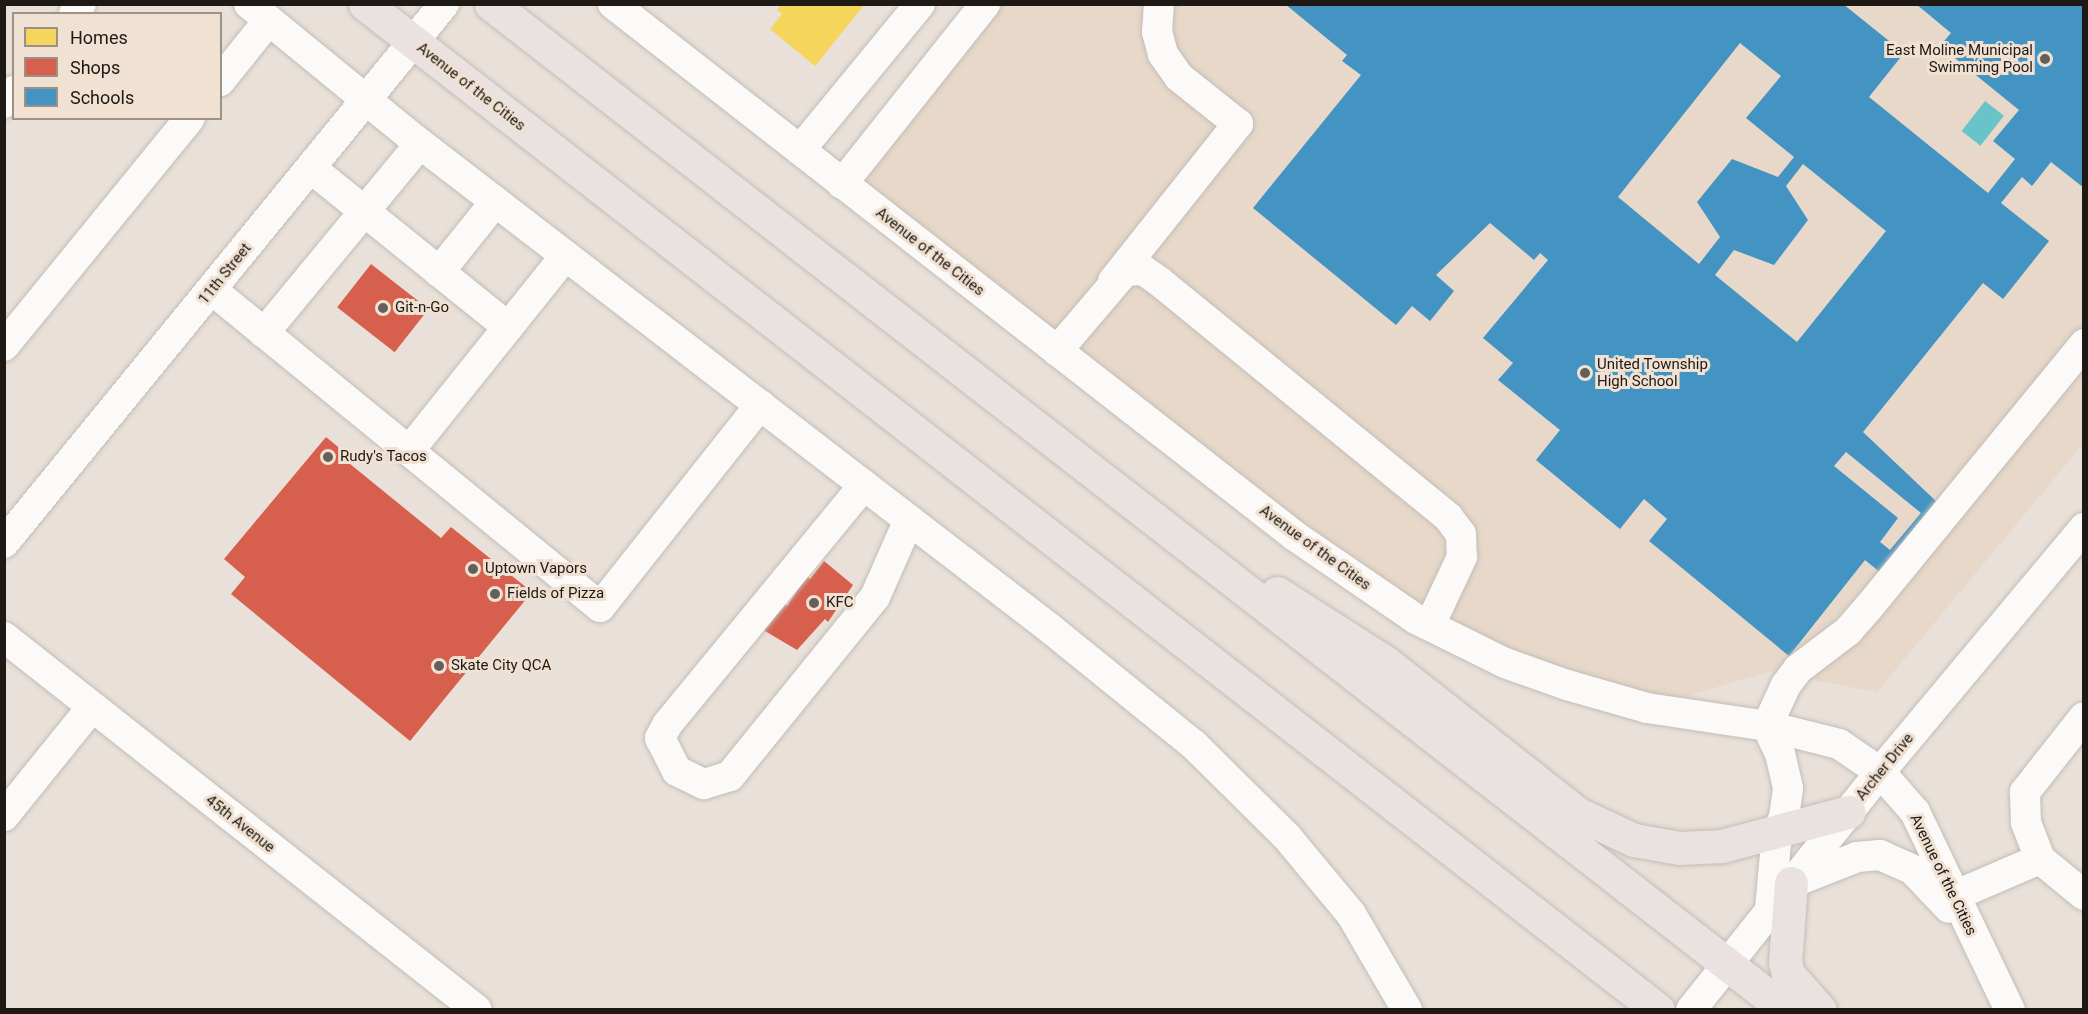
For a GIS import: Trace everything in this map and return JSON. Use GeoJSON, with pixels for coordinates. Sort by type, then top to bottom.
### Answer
{"type":"FeatureCollection","features":[{"type":"Feature","properties":{"kind":"main road","name":"Avenue of the Cities"},"geometry":{"type":"LineString","coordinates":[[365,4],[1658,1010]]}},
{"type":"Feature","properties":{"kind":"main road"},"geometry":{"type":"LineString","coordinates":[[491,4],[1132,505],[1786,1010]]}},
{"type":"Feature","properties":{"kind":"main road"},"geometry":{"type":"LineString","coordinates":[[1132,505],[1352,639],[1549,792],[1606,829],[1654,846],[1679,848],[1722,846],[1848,812]]}},
{"type":"Feature","properties":{"kind":"main road","name":"Avenue of the Cities"},"geometry":{"type":"LineString","coordinates":[[1242,687],[1629,987]]}},
{"type":"Feature","properties":{"kind":"main road"},"geometry":{"type":"LineString","coordinates":[[1791,883],[1785,962],[1788,974],[1820,1010]]}},
{"type":"Feature","properties":{"kind":"street","name":"11th Street"},"geometry":{"type":"LineString","coordinates":[[4,543],[312,169],[444,4]]}},
{"type":"Feature","properties":{"kind":"street","name":"Avenue of the Cities"},"geometry":{"type":"LineString","coordinates":[[613,4],[1295,536],[1430,625],[1505,663],[1567,685],[1647,708],[1767,726],[1839,744],[1880,772],[1915,812],[2010,1010]]}},
{"type":"Feature","properties":{"kind":"street"},"geometry":{"type":"LineString","coordinates":[[800,150],[921,4]]}},
{"type":"Feature","properties":{"kind":"street"},"geometry":{"type":"LineString","coordinates":[[842,184],[985,4]]}},
{"type":"Feature","properties":{"kind":"street"},"geometry":{"type":"LineString","coordinates":[[1058,351],[1238,124],[1179,77],[1163,54],[1157,32],[1159,4]]}},
{"type":"Feature","properties":{"kind":"street"},"geometry":{"type":"LineString","coordinates":[[222,77],[259,12],[420,144],[1052,630],[1229,777],[1351,914],[1407,1010]]}},
{"type":"Feature","properties":{"kind":"street"},"geometry":{"type":"LineString","coordinates":[[4,346],[188,120]]}},
{"type":"Feature","properties":{"kind":"street"},"geometry":{"type":"LineString","coordinates":[[264,333],[420,144]]}},
{"type":"Feature","properties":{"kind":"street"},"geometry":{"type":"LineString","coordinates":[[312,169],[508,327]]}},
{"type":"Feature","properties":{"kind":"street"},"geometry":{"type":"LineString","coordinates":[[439,272],[495,201]]}},
{"type":"Feature","properties":{"kind":"street"},"geometry":{"type":"LineString","coordinates":[[410,451],[566,256]]}},
{"type":"Feature","properties":{"kind":"street"},"geometry":{"type":"LineString","coordinates":[[1111,284],[1125,271],[1143,270],[1448,517],[1461,534],[1462,557],[1430,625]]}},
{"type":"Feature","properties":{"kind":"street"},"geometry":{"type":"LineString","coordinates":[[212,290],[600,607],[760,405]]}},
{"type":"Feature","properties":{"kind":"street"},"geometry":{"type":"LineString","coordinates":[[1770,909],[1777,832],[1784,817],[1788,788],[1780,754],[1767,726],[1786,685],[1798,669],[1848,631],[1869,607],[2084,344]]}},
{"type":"Feature","properties":{"kind":"street"},"geometry":{"type":"LineString","coordinates":[[864,485],[667,725],[660,738],[664,752],[672,766],[690,779],[704,784],[730,776],[880,586],[909,520]]}},
{"type":"Feature","properties":{"kind":"street","name":"Archer Drive"},"geometry":{"type":"LineString","coordinates":[[1690,1010],[1880,772],[2084,528]]}},
{"type":"Feature","properties":{"kind":"street","name":"45th Avenue"},"geometry":{"type":"LineString","coordinates":[[4,637],[91,708],[477,1010]]}},
{"type":"Feature","properties":{"kind":"street"},"geometry":{"type":"LineString","coordinates":[[4,816],[91,708]]}},
{"type":"Feature","properties":{"kind":"street"},"geometry":{"type":"LineString","coordinates":[[2084,717],[2025,792],[2026,823],[2040,859],[2084,895]]}},
{"type":"Feature","properties":{"kind":"street"},"geometry":{"type":"LineString","coordinates":[[1791,883],[1857,857],[1880,855],[1896,860],[1927,882],[1973,937]]}},
{"type":"Feature","properties":{"kind":"street"},"geometry":{"type":"LineString","coordinates":[[1954,896],[2040,859]]}},
{"type":"Feature","properties":{"kind":"shaded area","name":"United Township High School"},"geometry":{"type":"Polygon","coordinates":[[[967,5],[2083,5],[2083,444],[1877,692],[1768,672],[1647,708],[1416,619],[830,174],[967,5]]]}},
{"type":"Feature","properties":{"kind":"water"},"geometry":{"type":"Polygon","coordinates":[[[1985,101],[2004,116],[1981,146],[1962,131],[1985,101]]]}},
{"type":"Feature","properties":{"kind":"building: Homes"},"geometry":{"type":"Polygon","coordinates":[[[781,4],[865,4],[815,66],[770,29],[782,14],[777,10],[781,4]]]}},
{"type":"Feature","properties":{"kind":"building: Shops","name":"Git-n-Go"},"geometry":{"type":"Polygon","coordinates":[[[371,264],[429,309],[395,352],[337,307],[371,264]]]}},
{"type":"Feature","properties":{"kind":"building: Shops"},"geometry":{"type":"Polygon","coordinates":[[[326,437],[348,455],[344,459],[441,538],[451,527],[532,592],[410,741],[231,594],[245,577],[224,559],[326,437]]]}},
{"type":"Feature","properties":{"kind":"building: Shops","name":"KFC"},"geometry":{"type":"Polygon","coordinates":[[[824,561],[853,585],[828,622],[825,619],[797,650],[758,627],[780,600],[787,606],[807,576],[810,579],[824,561]]]}},
{"type":"Feature","properties":{"kind":"building: Schools"},"geometry":{"type":"Polygon","coordinates":[[[1285,4],[1843,4],[1904,53],[1869,97],[1988,193],[2015,159],[1993,141],[2019,110],[1940,46],[1951,33],[1916,4],[2084,4],[2084,188],[2051,162],[2032,186],[2022,177],[2001,203],[2049,241],[2003,299],[1983,283],[1863,432],[1938,503],[1881,573],[1865,560],[1789,656],[1649,541],[1667,519],[1644,499],[1620,529],[1536,460],[1560,430],[1498,380],[1513,363],[1483,338],[1548,260],[1540,253],[1534,260],[1490,223],[1436,275],[1454,291],[1430,321],[1412,306],[1396,325],[1253,208],[1361,75],[1342,61],[1347,55],[1285,4]],[[1740,43],[1618,197],[1699,264],[1720,237],[1697,202],[1732,159],[1778,177],[1794,157],[1746,118],[1781,76],[1740,43]],[[1803,164],[1786,186],[1808,220],[1774,265],[1734,250],[1715,275],[1797,342],[1886,231],[1803,164]],[[1846,452],[1834,466],[1898,518],[1880,542],[1890,550],[1921,513],[1846,452]]]}},
{"type":"Feature","properties":{"kind":"place","name":"East Moline Municipal Swimming Pool"},"geometry":{"type":"Point","coordinates":[2045,59]}},
{"type":"Feature","properties":{"kind":"place","name":"Git-n-Go"},"geometry":{"type":"Point","coordinates":[383,308]}},
{"type":"Feature","properties":{"kind":"place","name":"United Township High School"},"geometry":{"type":"Point","coordinates":[1585,373]}},
{"type":"Feature","properties":{"kind":"place","name":"Rudy's Tacos"},"geometry":{"type":"Point","coordinates":[328,457]}},
{"type":"Feature","properties":{"kind":"place","name":"Uptown Vapors"},"geometry":{"type":"Point","coordinates":[473,569]}},
{"type":"Feature","properties":{"kind":"place","name":"Fields of Pizza"},"geometry":{"type":"Point","coordinates":[495,594]}},
{"type":"Feature","properties":{"kind":"place","name":"KFC"},"geometry":{"type":"Point","coordinates":[814,603]}},
{"type":"Feature","properties":{"kind":"place","name":"Skate City QCA"},"geometry":{"type":"Point","coordinates":[439,666]}}]}
